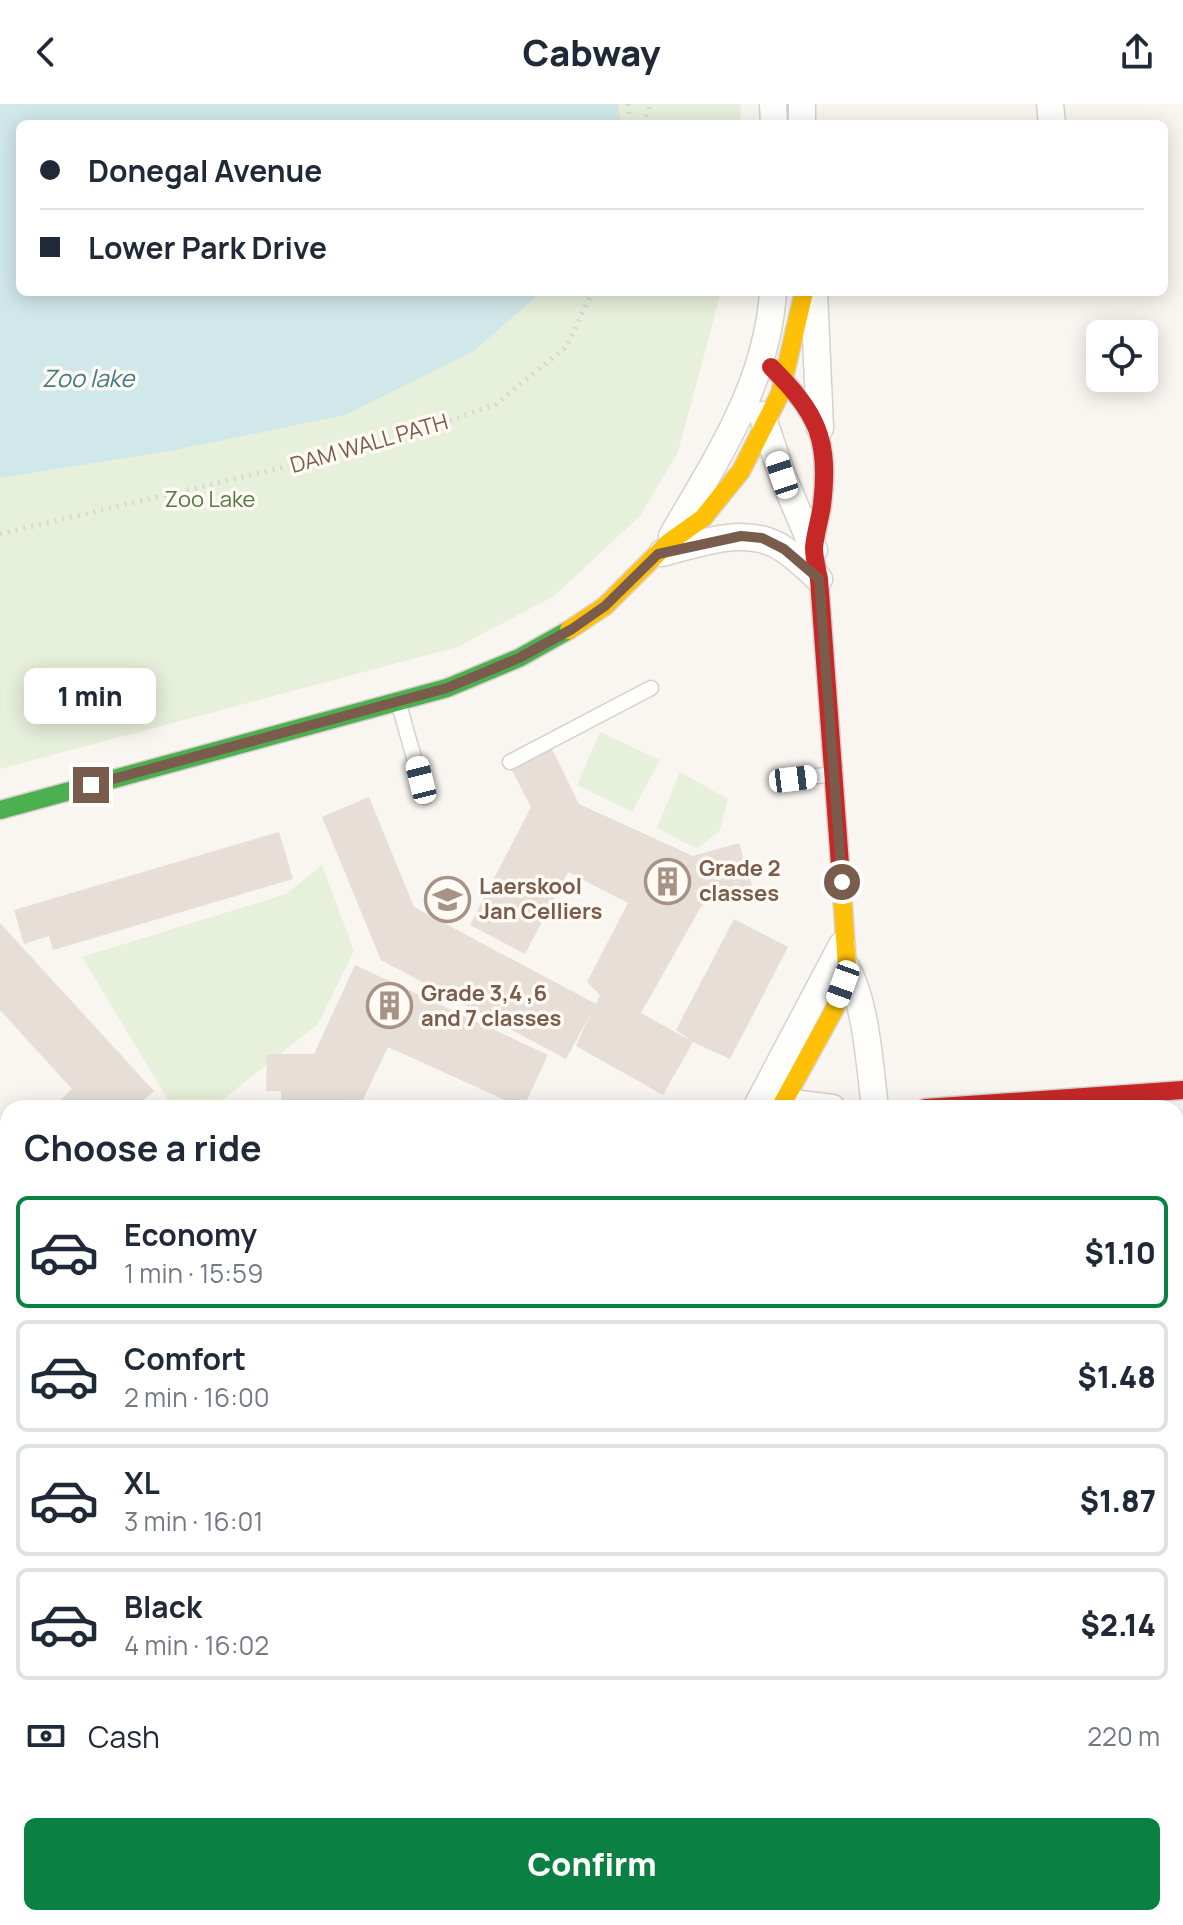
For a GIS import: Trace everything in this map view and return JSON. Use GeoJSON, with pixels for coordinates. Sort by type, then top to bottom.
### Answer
{"type":"FeatureCollection","features":[{"type":"Feature","properties":{"kind":"street"},"geometry":{"type":"LineString","coordinates":[[663,548],[736,422],[751,388],[765,351],[772,296]]}},
{"type":"Feature","properties":{"kind":"street"},"geometry":{"type":"LineString","coordinates":[[0,810],[447,688],[519,658],[572,629],[605,606],[663,548],[691,528],[720,500],[766,426],[780,394],[803,296]]}},
{"type":"Feature","properties":{"kind":"street"},"geometry":{"type":"LineString","coordinates":[[814,296],[820,432],[825,456],[822,504],[814,550]]}},
{"type":"Feature","properties":{"kind":"street"},"geometry":{"type":"LineString","coordinates":[[765,351],[769,365],[799,395],[820,432]]}},
{"type":"Feature","properties":{"kind":"street"},"geometry":{"type":"LineString","coordinates":[[751,388],[782,475],[814,550],[819,579],[834,774],[843,954],[866,1036],[874,1100]]}},
{"type":"Feature","properties":{"kind":"street"},"geometry":{"type":"LineString","coordinates":[[663,548],[741,536],[762,538],[784,549],[819,579]]}},
{"type":"Feature","properties":{"kind":"street"},"geometry":{"type":"LineString","coordinates":[[772,1100],[843,954]]}},
{"type":"Feature","properties":{"kind":"street"},"geometry":{"type":"LineString","coordinates":[[1040,1100],[1183,1090]]}},
{"type":"Feature","properties":{"kind":"lane"},"geometry":{"type":"LineString","coordinates":[[510,762],[651,688]]}},
{"type":"Feature","properties":{"kind":"lane"},"geometry":{"type":"LineString","coordinates":[[398,701],[425,797]]}},
{"type":"Feature","properties":{"kind":"lane"},"geometry":{"type":"LineString","coordinates":[[793,779],[834,774]]}},
{"type":"Feature","properties":{"kind":"path","name":"DAM WALL PATH"},"geometry":{"type":"LineString","coordinates":[[0,534],[327,457],[413,434],[496,404],[567,346],[590,296]]}},
{"type":"Feature","properties":{"kind":"green space","name":"Zoo Lake"},"geometry":{"type":"Polygon","coordinates":[[[0,104],[741,104],[740,120],[16,120],[16,296],[720,296],[678,452],[640,516],[554,596],[457,647],[0,769],[0,104]]]}},
{"type":"Feature","properties":{"kind":"green space"},"geometry":{"type":"Polygon","coordinates":[[[600,732],[660,760],[632,812],[577,785],[600,732]]]}},
{"type":"Feature","properties":{"kind":"green space"},"geometry":{"type":"Polygon","coordinates":[[[680,772],[728,799],[720,830],[697,849],[657,828],[680,772]]]}},
{"type":"Feature","properties":{"kind":"green space"},"geometry":{"type":"Polygon","coordinates":[[[322,865],[354,951],[318,1024],[222,1100],[168,1100],[82,957],[286,894],[322,865]]]}},
{"type":"Feature","properties":{"kind":"water","name":"Zoo lake"},"geometry":{"type":"Polygon","coordinates":[[[0,104],[618,104],[620,120],[16,120],[16,296],[536,296],[474,351],[345,415],[175,450],[0,478],[0,104]]]}},
{"type":"Feature","properties":{"kind":"building"},"geometry":{"type":"Polygon","coordinates":[[[550,745],[579,804],[693,856],[739,843],[753,889],[702,905],[641,1013],[693,1042],[663,1095],[576,1046],[591,1013],[566,1059],[381,960],[322,817],[369,797],[414,907],[596,1004],[600,995],[587,982],[628,903],[568,872],[525,954],[470,925],[531,807],[509,765],[550,745]]]}},
{"type":"Feature","properties":{"kind":"building"},"geometry":{"type":"Polygon","coordinates":[[[279,832],[293,879],[53,950],[49,936],[24,944],[14,910],[279,832]]]}},
{"type":"Feature","properties":{"kind":"building"},"geometry":{"type":"Polygon","coordinates":[[[734,919],[788,947],[730,1059],[693,1042],[676,1030],[734,919]]]}},
{"type":"Feature","properties":{"kind":"building"},"geometry":{"type":"Polygon","coordinates":[[[0,923],[154,1091],[144,1100],[60,1100],[72,1089],[0,1010],[0,923]]]}},
{"type":"Feature","properties":{"kind":"building","name":"Grade 3,4 ,6 and 7 classes"},"geometry":{"type":"Polygon","coordinates":[[[355,965],[548,1055],[527,1100],[505,1100],[388,1047],[363,1100],[281,1100],[281,1091],[266,1091],[267,1054],[314,1054],[355,965]]]}},
{"type":"Feature","properties":{"kind":"traffic: fast"},"geometry":{"type":"LineString","coordinates":[[0,810],[447,688],[519,658],[569,630]]}},
{"type":"Feature","properties":{"kind":"traffic: slow"},"geometry":{"type":"LineString","coordinates":[[569,630],[605,606],[668,543],[703,518],[741,471],[780,394],[803,296]]}},
{"type":"Feature","properties":{"kind":"traffic: slow"},"geometry":{"type":"LineString","coordinates":[[784,1100],[834,1010],[847,967],[842,892]]}},
{"type":"Feature","properties":{"kind":"traffic: jam"},"geometry":{"type":"LineString","coordinates":[[771,367],[800,399],[817,428],[822,444],[824,482],[814,552],[819,579],[842,892]]}},
{"type":"Feature","properties":{"kind":"traffic: jam"},"geometry":{"type":"LineString","coordinates":[[1040,1100],[1183,1090]]}},
{"type":"Feature","properties":{"kind":"place","name":"Grade 2 classes"},"geometry":{"type":"Point","coordinates":[668,881]}},
{"type":"Feature","properties":{"kind":"place","name":"Laerskool Jan Celliers"},"geometry":{"type":"Point","coordinates":[448,899]}},
{"type":"Feature","properties":{"kind":"place","name":"Grade 3,4 ,6 and 7 classes"},"geometry":{"type":"Point","coordinates":[390,1006]}},
{"type":"Feature","properties":{"kind":"route"},"geometry":{"type":"LineString","coordinates":[[91,785],[447,688],[519,658],[572,629],[605,606],[658,554],[741,536],[762,538],[784,549],[819,579],[842,882]]}}]}
